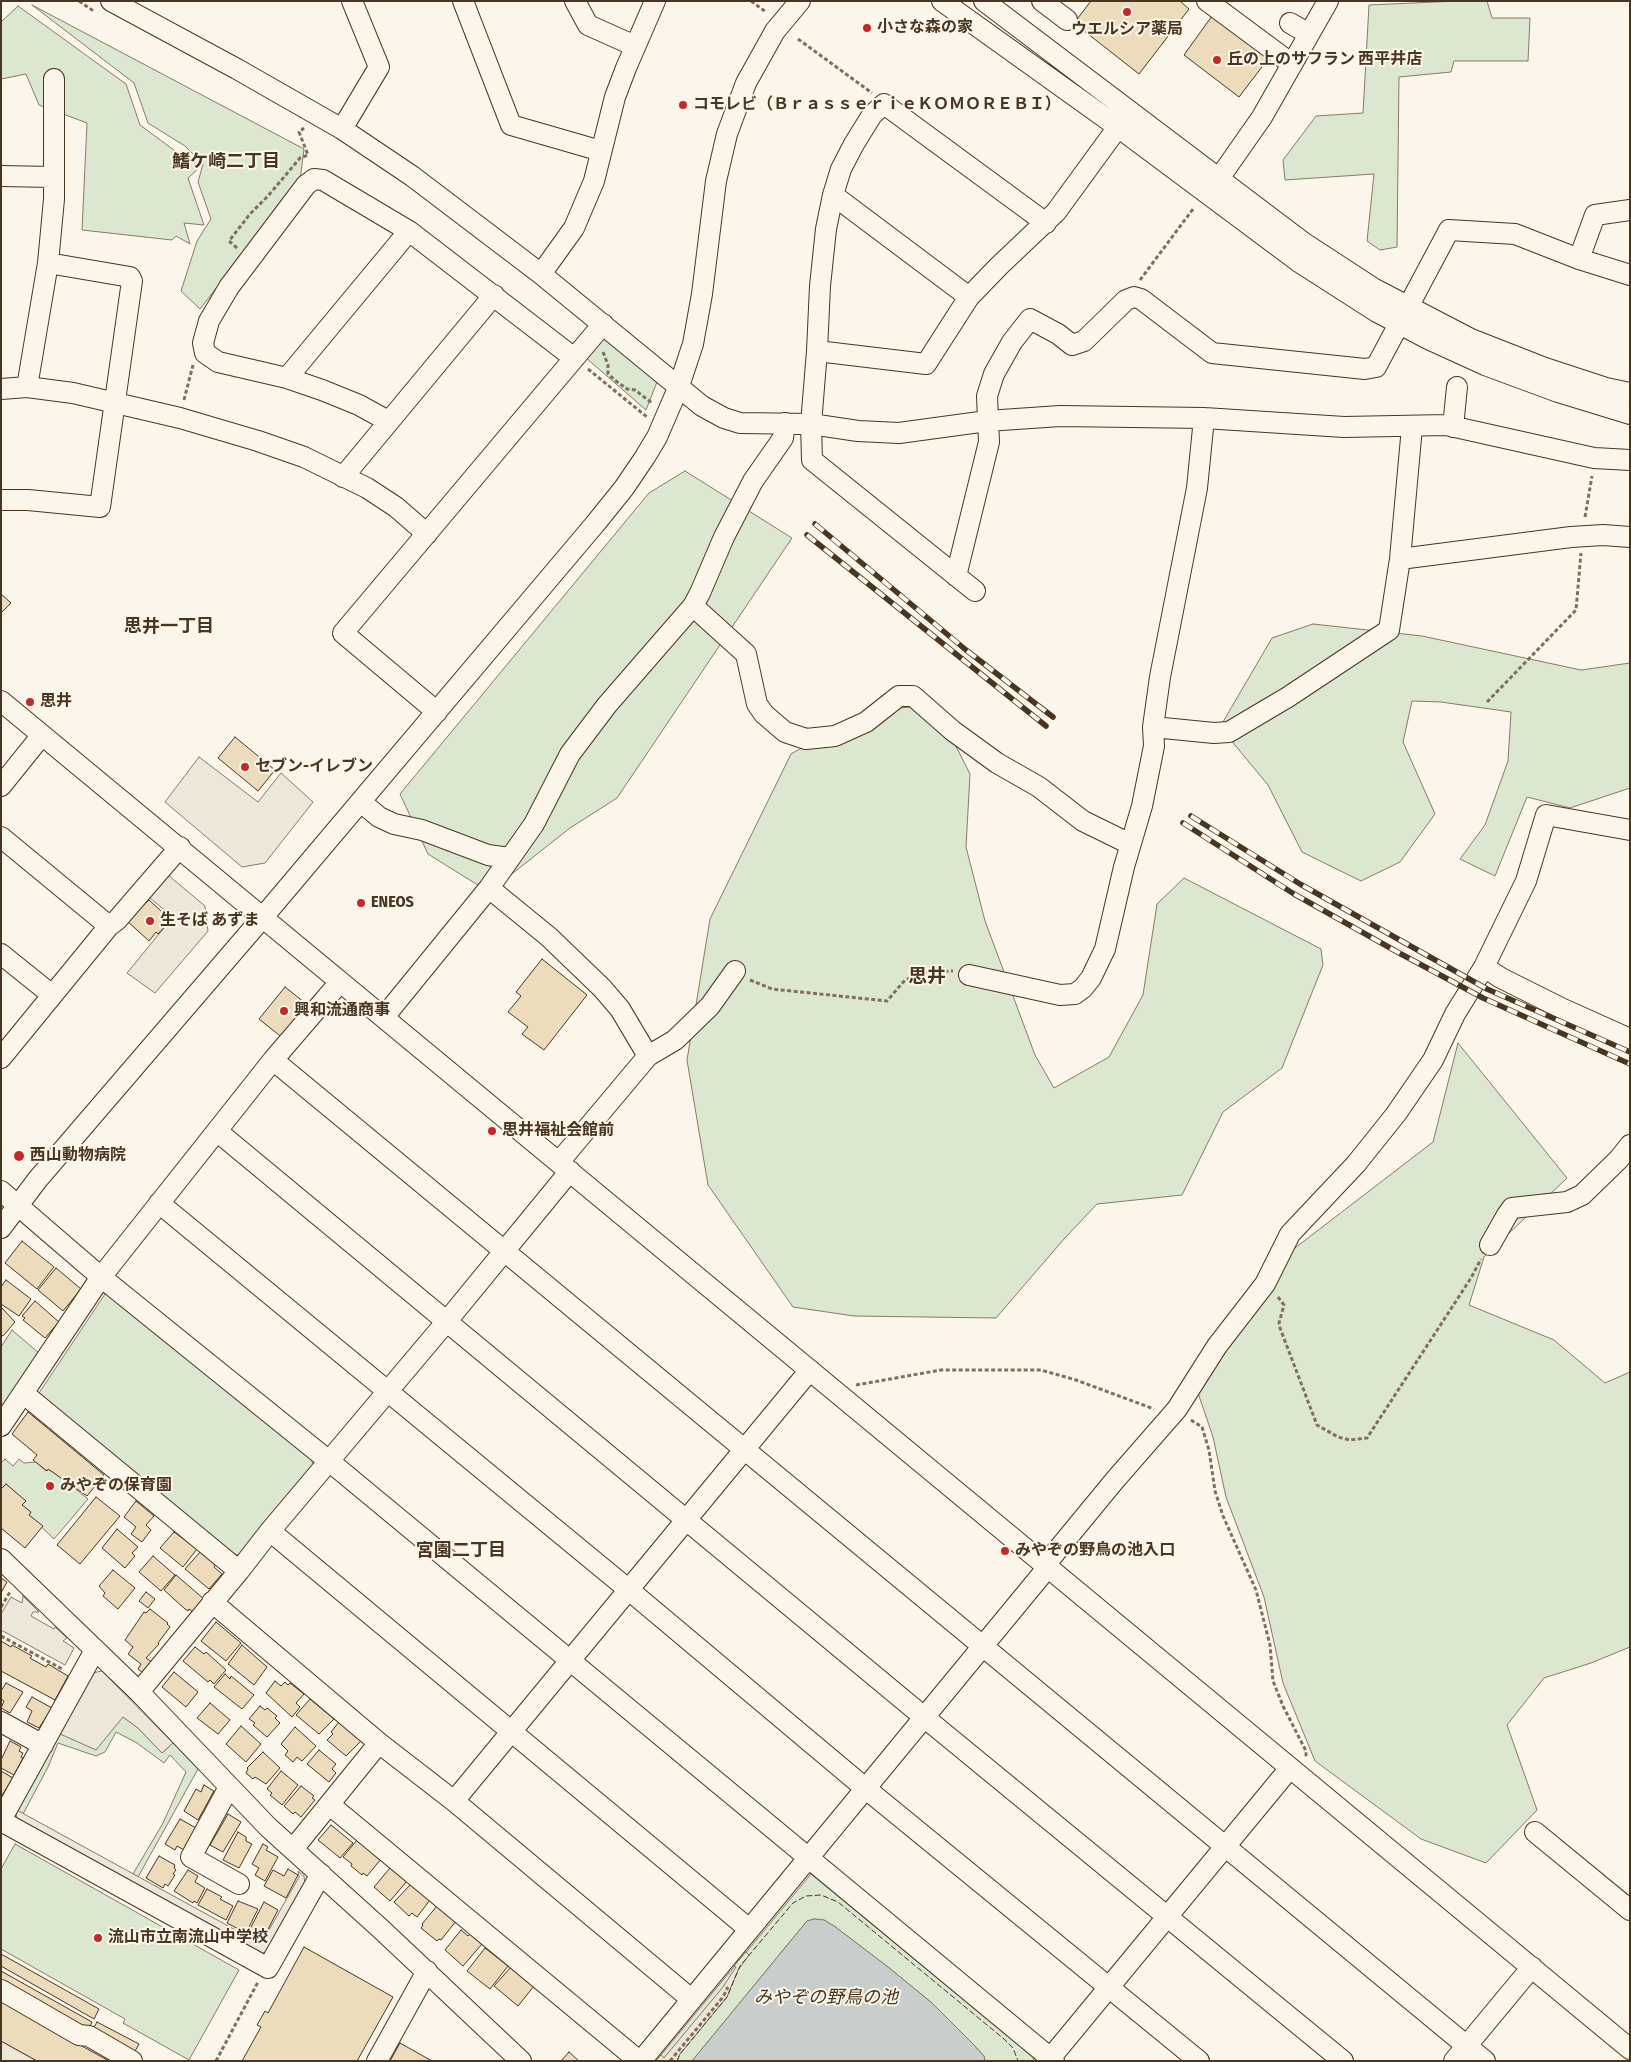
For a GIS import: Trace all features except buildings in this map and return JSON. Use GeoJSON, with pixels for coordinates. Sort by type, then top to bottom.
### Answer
{"type":"FeatureCollection","features":[{"type":"Feature","properties":{"kind":"street"},"geometry":{"type":"LineString","coordinates":[[342,129],[379,67],[352,1]]}},
{"type":"Feature","properties":{"kind":"street"},"geometry":{"type":"LineString","coordinates":[[463,1],[511,125],[601,151]]}},
{"type":"Feature","properties":{"kind":"street"},"geometry":{"type":"LineString","coordinates":[[575,1],[588,25],[635,46]]}},
{"type":"Feature","properties":{"kind":"street"},"geometry":{"type":"LineString","coordinates":[[541,274],[574,228],[594,181],[616,97],[635,46],[655,1]]}},
{"type":"Feature","properties":{"kind":"street"},"geometry":{"type":"LineString","coordinates":[[1,1228],[44,1171],[263,917],[624,488],[657,438],[679,386],[693,344],[716,181],[727,134],[746,83],[760,57],[775,31],[800,1]]}},
{"type":"Feature","properties":{"kind":"street"},"geometry":{"type":"LineString","coordinates":[[942,1],[1118,127],[1299,262],[1377,312],[1403,315],[1472,339],[1545,368],[1606,388],[1630,393]]}},
{"type":"Feature","properties":{"kind":"street"},"geometry":{"type":"LineString","coordinates":[[984,1],[1312,248],[1373,288],[1403,315],[1485,365],[1558,392],[1630,414]]}},
{"type":"Feature","properties":{"kind":"street"},"geometry":{"type":"LineString","coordinates":[[1042,1],[1067,20]]}},
{"type":"Feature","properties":{"kind":"street"},"geometry":{"type":"LineString","coordinates":[[1207,1],[1292,64]]}},
{"type":"Feature","properties":{"kind":"street"},"geometry":{"type":"LineString","coordinates":[[114,2],[342,129],[412,176],[541,274],[702,406],[724,418],[740,423],[811,424],[858,431],[899,433],[987,421],[1060,416],[1204,418],[1344,427],[1446,425],[1594,458],[1630,460]]}},
{"type":"Feature","properties":{"kind":"street"},"geometry":{"type":"LineString","coordinates":[[1220,177],[1262,118],[1325,2]]}},
{"type":"Feature","properties":{"kind":"street"},"geometry":{"type":"LineString","coordinates":[[1290,23],[1309,34]]}},
{"type":"Feature","properties":{"kind":"street"},"geometry":{"type":"LineString","coordinates":[[28,387],[48,263],[54,199],[54,79]]}},
{"type":"Feature","properties":{"kind":"street"},"geometry":{"type":"LineString","coordinates":[[975,591],[812,460],[811,424],[826,229],[841,169],[872,116],[884,104],[1046,223]]}},
{"type":"Feature","properties":{"kind":"street"},"geometry":{"type":"LineString","coordinates":[[817,350],[926,364],[970,297],[999,266],[1056,212],[1118,127]]}},
{"type":"Feature","properties":{"kind":"street"},"geometry":{"type":"LineString","coordinates":[[1,176],[53,177]]}},
{"type":"Feature","properties":{"kind":"street"},"geometry":{"type":"LineString","coordinates":[[388,421],[359,405],[287,378],[218,362],[206,354],[203,343],[209,321],[229,287],[306,185],[314,179],[323,180],[410,231],[574,358]]}},
{"type":"Feature","properties":{"kind":"street"},"geometry":{"type":"LineString","coordinates":[[833,195],[970,297]]}},
{"type":"Feature","properties":{"kind":"street"},"geometry":{"type":"LineString","coordinates":[[1579,259],[1595,215],[1630,210]]}},
{"type":"Feature","properties":{"kind":"street"},"geometry":{"type":"LineString","coordinates":[[956,576],[989,442],[987,396],[994,374],[1012,342],[1030,319],[1058,334],[1072,345],[1084,341],[1126,300],[1134,296],[1141,299],[1212,353],[1365,369],[1376,367],[1449,230],[1515,234],[1579,259],[1630,275]]}},
{"type":"Feature","properties":{"kind":"street"},"geometry":{"type":"LineString","coordinates":[[287,378],[410,231]]}},
{"type":"Feature","properties":{"kind":"street"},"geometry":{"type":"LineString","coordinates":[[1,500],[28,500],[100,507],[132,281],[130,277],[48,263]]}},
{"type":"Feature","properties":{"kind":"street"},"geometry":{"type":"LineString","coordinates":[[343,477],[494,295]]}},
{"type":"Feature","properties":{"kind":"street"},"geometry":{"type":"LineString","coordinates":[[437,712],[343,633],[603,324]]}},
{"type":"Feature","properties":{"kind":"street"},"geometry":{"type":"LineString","coordinates":[[1,389],[28,387],[73,393],[180,418],[258,441],[304,457],[367,488],[396,507],[427,534]]}},
{"type":"Feature","properties":{"kind":"street"},"geometry":{"type":"LineString","coordinates":[[1453,427],[1457,387]]}},
{"type":"Feature","properties":{"kind":"street"},"geometry":{"type":"LineString","coordinates":[[969,975],[1060,995],[1075,994],[1091,978],[1106,950],[1130,844],[1142,806],[1154,746],[1153,727],[1160,677],[1197,488],[1204,418]]}},
{"type":"Feature","properties":{"kind":"street"},"geometry":{"type":"LineString","coordinates":[[384,1018],[489,888],[534,824],[570,754],[607,705],[693,606],[724,537],[753,481],[783,438],[785,423]]}},
{"type":"Feature","properties":{"kind":"street"},"geometry":{"type":"LineString","coordinates":[[1153,727],[1214,733],[1229,732],[1379,639],[1389,630],[1400,559],[1412,426]]}},
{"type":"Feature","properties":{"kind":"street"},"geometry":{"type":"LineString","coordinates":[[1400,559],[1582,536],[1630,537]]}},
{"type":"Feature","properties":{"kind":"street"},"geometry":{"type":"LineString","coordinates":[[693,606],[746,654],[757,704],[764,714],[784,732],[806,739],[835,736],[866,722],[899,696],[913,696],[953,731],[997,763],[1039,787],[1083,821],[1130,844]]}},
{"type":"Feature","properties":{"kind":"street"},"geometry":{"type":"LineString","coordinates":[[1,701],[180,847],[340,982],[1630,2049]]}},
{"type":"Feature","properties":{"kind":"street"},"geometry":{"type":"LineString","coordinates":[[1,786],[42,735]]}},
{"type":"Feature","properties":{"kind":"street"},"geometry":{"type":"LineString","coordinates":[[360,802],[379,817],[394,824],[422,830],[488,855],[509,858]]}},
{"type":"Feature","properties":{"kind":"street"},"geometry":{"type":"LineString","coordinates":[[330,1805],[640,2061],[808,1859],[1115,1480],[1173,1414],[1217,1346],[1265,1284],[1290,1234],[1356,1164],[1396,1114],[1433,1060],[1456,1014],[1484,967],[1526,881],[1546,815],[1630,830]]}},
{"type":"Feature","properties":{"kind":"street"},"geometry":{"type":"LineString","coordinates":[[1,837],[109,926]]}},
{"type":"Feature","properties":{"kind":"street"},"geometry":{"type":"LineString","coordinates":[[1,1058],[109,926],[117,920],[180,847]]}},
{"type":"Feature","properties":{"kind":"street"},"geometry":{"type":"LineString","coordinates":[[489,888],[549,936],[602,988],[620,1009],[648,1056]]}},
{"type":"Feature","properties":{"kind":"street"},"geometry":{"type":"LineString","coordinates":[[1,954],[52,995]]}},
{"type":"Feature","properties":{"kind":"street"},"geometry":{"type":"LineString","coordinates":[[1484,967],[1501,978],[1563,1009],[1630,1039]]}},
{"type":"Feature","properties":{"kind":"street"},"geometry":{"type":"LineString","coordinates":[[139,1692],[328,1461],[447,1321],[503,1251],[648,1056],[675,1040],[710,1006],[734,971]]}},
{"type":"Feature","properties":{"kind":"street"},"geometry":{"type":"LineString","coordinates":[[1,1426],[101,1277],[218,1132],[273,1060],[340,982]]}},
{"type":"Feature","properties":{"kind":"street"},"geometry":{"type":"LineString","coordinates":[[273,1060],[981,1647],[1226,1846],[1485,2061]]}},
{"type":"Feature","properties":{"kind":"street"},"geometry":{"type":"LineString","coordinates":[[218,1132],[924,1717],[1343,2061]]}},
{"type":"Feature","properties":{"kind":"street"},"geometry":{"type":"LineString","coordinates":[[1490,1246],[1506,1215],[1512,1208],[1567,1202],[1582,1195],[1619,1160],[1630,1145]]}},
{"type":"Feature","properties":{"kind":"street"},"geometry":{"type":"LineString","coordinates":[[1,1191],[101,1277],[570,1660],[1051,2060],[1108,1986],[1290,1768]]}},
{"type":"Feature","properties":{"kind":"street"},"geometry":{"type":"LineString","coordinates":[[159,1203],[629,1590],[865,1788],[1199,2061]]}},
{"type":"Feature","properties":{"kind":"street"},"geometry":{"type":"LineString","coordinates":[[454,1801],[810,1370]]}},
{"type":"Feature","properties":{"kind":"street"},"geometry":{"type":"LineString","coordinates":[[23,1393],[239,1571]]}},
{"type":"Feature","properties":{"kind":"street"},"geometry":{"type":"LineString","coordinates":[[270,1531],[749,1929]]}},
{"type":"Feature","properties":{"kind":"street"},"geometry":{"type":"LineString","coordinates":[[1,1559],[139,1692],[268,1827],[427,1972],[521,2061]]}},
{"type":"Feature","properties":{"kind":"street"},"geometry":{"type":"LineString","coordinates":[[212,1602],[379,1743],[454,1801],[691,1999]]}},
{"type":"Feature","properties":{"kind":"street"},"geometry":{"type":"LineString","coordinates":[[89,1644],[43,1745],[2,1819],[268,1968],[321,1874]]}},
{"type":"Feature","properties":{"kind":"street"},"geometry":{"type":"LineString","coordinates":[[1,1722],[43,1745]]}},
{"type":"Feature","properties":{"kind":"street"},"geometry":{"type":"LineString","coordinates":[[293,1849],[379,1743]]}},
{"type":"Feature","properties":{"kind":"street"},"geometry":{"type":"LineString","coordinates":[[229,1788],[191,1857],[239,1884]]}},
{"type":"Feature","properties":{"kind":"street"},"geometry":{"type":"LineString","coordinates":[[1535,1832],[1630,1910]]}},
{"type":"Feature","properties":{"kind":"street"},"geometry":{"type":"LineString","coordinates":[[1454,2061],[1532,1967]]}},
{"type":"Feature","properties":{"kind":"street"},"geometry":{"type":"LineString","coordinates":[[377,2061],[427,1972]]}},
{"type":"Feature","properties":{"kind":"street"},"geometry":{"type":"LineString","coordinates":[[1,1990],[80,2035],[89,2036],[132,2061]]}},
{"type":"Feature","properties":{"kind":"path"},"geometry":{"type":"LineString","coordinates":[[751,1],[766,12]]}},
{"type":"Feature","properties":{"kind":"path"},"geometry":{"type":"LineString","coordinates":[[798,38],[877,96],[884,104]]}},
{"type":"Feature","properties":{"kind":"path"},"geometry":{"type":"LineString","coordinates":[[229,241],[250,214],[300,158],[308,155],[299,132]]}},
{"type":"Feature","properties":{"kind":"path"},"geometry":{"type":"LineString","coordinates":[[1134,296],[1136,285],[1193,209]]}},
{"type":"Feature","properties":{"kind":"path"},"geometry":{"type":"LineString","coordinates":[[590,340],[605,355],[608,374],[627,389],[635,390],[657,407]]}},
{"type":"Feature","properties":{"kind":"path"},"geometry":{"type":"LineString","coordinates":[[180,418],[194,360],[206,354]]}},
{"type":"Feature","properties":{"kind":"path"},"geometry":{"type":"LineString","coordinates":[[574,358],[651,420]]}},
{"type":"Feature","properties":{"kind":"path"},"geometry":{"type":"LineString","coordinates":[[1487,702],[1576,610],[1582,536],[1594,458]]}},
{"type":"Feature","properties":{"kind":"path"},"geometry":{"type":"LineString","coordinates":[[734,971],[772,989],[887,1001],[905,980],[926,972],[960,971],[969,975]]}},
{"type":"Feature","properties":{"kind":"path"},"geometry":{"type":"LineString","coordinates":[[1265,1284],[1283,1302],[1284,1305],[1279,1323],[1280,1328],[1318,1425],[1344,1439],[1367,1438],[1471,1278],[1488,1245],[1490,1246]]}},
{"type":"Feature","properties":{"kind":"path"},"geometry":{"type":"LineString","coordinates":[[834,1390],[941,1370],[1041,1370],[1195,1422],[1202,1428],[1209,1450],[1215,1490],[1220,1508],[1233,1542],[1256,1590],[1270,1645],[1273,1681],[1283,1706],[1306,1750],[1310,1784]]}},
{"type":"Feature","properties":{"kind":"path"},"geometry":{"type":"LineString","coordinates":[[1,1636],[66,1671],[89,1644]]}},
{"type":"Feature","properties":{"kind":"path"},"geometry":{"type":"LineString","coordinates":[[10,1641],[12,1636]]}},
{"type":"Feature","properties":{"kind":"path"},"geometry":{"type":"LineString","coordinates":[[44,1660],[47,1655]]}},
{"type":"Feature","properties":{"kind":"path"},"geometry":{"type":"LineString","coordinates":[[216,2061],[262,1974],[268,1968]]}},
{"type":"Feature","properties":{"kind":"path"},"geometry":{"type":"LineString","coordinates":[[670,2061],[724,1998],[730,1982]]}},
{"type":"Feature","properties":{"kind":"green space"},"geometry":{"type":"Polygon","coordinates":[[[1487,1],[1492,18],[1530,18],[1528,61],[1454,61],[1451,72],[1399,77],[1397,247],[1380,250],[1367,241],[1374,174],[1285,180],[1283,160],[1316,116],[1363,113],[1369,5],[1487,1]]]}},
{"type":"Feature","properties":{"kind":"green space"},"geometry":{"type":"Polygon","coordinates":[[[32,5],[304,149],[300,180],[200,309],[181,291],[197,241],[211,219],[198,182],[203,164],[185,146],[148,123],[134,83],[32,5]]]}},
{"type":"Feature","properties":{"kind":"green space"},"geometry":{"type":"Polygon","coordinates":[[[18,6],[126,84],[140,125],[182,156],[181,150],[199,168],[188,178],[204,225],[184,223],[190,244],[176,236],[172,240],[82,230],[87,123],[39,105],[26,74],[1,79],[1,22],[18,6]]]}},
{"type":"Feature","properties":{"kind":"green space"},"geometry":{"type":"Polygon","coordinates":[[[608,338],[657,382],[646,410],[585,357],[597,341],[608,338]]]}},
{"type":"Feature","properties":{"kind":"green space"},"geometry":{"type":"Polygon","coordinates":[[[685,471],[792,538],[617,798],[570,828],[489,892],[428,854],[400,794],[649,493],[685,471]]]}},
{"type":"Feature","properties":{"kind":"green space"},"geometry":{"type":"Polygon","coordinates":[[[1313,624],[1422,636],[1581,670],[1630,663],[1630,788],[1570,808],[1527,797],[1495,876],[1460,859],[1485,825],[1508,761],[1511,712],[1441,702],[1412,701],[1403,742],[1435,814],[1400,862],[1361,881],[1302,852],[1268,785],[1220,727],[1272,638],[1313,624]]]}},
{"type":"Feature","properties":{"kind":"green space"},"geometry":{"type":"Polygon","coordinates":[[[935,705],[970,774],[966,847],[985,921],[1035,1055],[1054,1088],[1109,1057],[1143,995],[1157,904],[1184,878],[1321,949],[1323,965],[1282,1068],[1223,1112],[1182,1195],[1097,1204],[996,1318],[854,1316],[793,1307],[708,1185],[687,1060],[710,919],[791,754],[865,711],[935,705]]]}},
{"type":"Feature","properties":{"kind":"green space"},"geometry":{"type":"Polygon","coordinates":[[[1458,1043],[1567,1178],[1484,1257],[1469,1305],[1554,1340],[1605,1383],[1630,1372],[1630,1647],[1591,1663],[1544,1678],[1507,1725],[1537,1810],[1486,1863],[1421,1839],[1315,1761],[1283,1683],[1264,1597],[1226,1497],[1213,1437],[1197,1390],[1291,1251],[1433,1142],[1458,1043]]]}},
{"type":"Feature","properties":{"kind":"green space"},"geometry":{"type":"Polygon","coordinates":[[[107,1291],[312,1460],[313,1469],[243,1554],[233,1555],[37,1396],[107,1291]]]}},
{"type":"Feature","properties":{"kind":"green space"},"geometry":{"type":"Polygon","coordinates":[[[12,1330],[40,1354],[1,1411],[1,1347],[12,1330]]]}},
{"type":"Feature","properties":{"kind":"green space"},"geometry":{"type":"Polygon","coordinates":[[[5,1459],[13,1466],[19,1459],[24,1463],[36,1462],[46,1471],[48,1469],[63,1479],[88,1499],[54,1539],[29,1515],[22,1505],[25,1501],[6,1484],[1,1489],[1,1463],[5,1459]]]}},
{"type":"Feature","properties":{"kind":"green space"},"geometry":{"type":"Polygon","coordinates":[[[123,1717],[138,1728],[162,1753],[173,1743],[198,1769],[138,1877],[133,1874],[163,1823],[186,1772],[170,1755],[164,1763],[137,1743],[116,1732],[105,1752],[96,1756],[58,1743],[48,1767],[23,1814],[15,1809],[58,1733],[123,1717]]]}},
{"type":"Feature","properties":{"kind":"green space"},"geometry":{"type":"Polygon","coordinates":[[[15,1844],[239,1970],[189,2060],[123,2023],[125,2019],[1,1949],[1,1869],[15,1844]]]}},
{"type":"Feature","properties":{"kind":"green space"},"geometry":{"type":"Polygon","coordinates":[[[811,1874],[1033,2057],[1034,2061],[985,2061],[984,2056],[932,2003],[834,1926],[824,1920],[814,1919],[807,1921],[692,2061],[656,2061],[811,1874]]]}},
{"type":"Feature","properties":{"kind":"shaded area"},"geometry":{"type":"Polygon","coordinates":[[[199,757],[258,802],[281,773],[313,802],[265,863],[242,867],[165,802],[199,757]]]}},
{"type":"Feature","properties":{"kind":"shaded area"},"geometry":{"type":"Polygon","coordinates":[[[162,870],[205,906],[208,931],[155,993],[127,973],[173,917],[144,893],[162,870]]]}},
{"type":"Feature","properties":{"kind":"shaded area"},"geometry":{"type":"Polygon","coordinates":[[[23,1596],[39,1612],[33,1612],[31,1616],[54,1629],[55,1627],[67,1638],[63,1641],[74,1648],[65,1665],[1,1630],[1,1614],[11,1597],[22,1603],[23,1596]]]}},
{"type":"Feature","properties":{"kind":"shaded area"},"geometry":{"type":"Polygon","coordinates":[[[102,1671],[173,1743],[162,1753],[138,1728],[123,1717],[96,1750],[58,1733],[92,1673],[102,1671]]]}},
{"type":"Feature","properties":{"kind":"shaded area"},"geometry":{"type":"Polygon","coordinates":[[[15,1809],[261,1944],[299,1877],[298,1871],[304,1876],[305,1885],[266,1952],[260,1954],[17,1819],[15,1809]]]}},
{"type":"Feature","properties":{"kind":"shaded area"},"geometry":{"type":"Polygon","coordinates":[[[746,1952],[749,1955],[738,1970],[727,1997],[680,2054],[677,2061],[656,2061],[661,2055],[664,2058],[723,1987],[736,1967],[734,1966],[746,1952]]]}},
{"type":"Feature","properties":{"kind":"shaded area"},"geometry":{"type":"Polygon","coordinates":[[[1,2041],[37,2061],[1,2061],[1,2041]]]}},
{"type":"Feature","properties":{"kind":"water","name":"みやぞの野鳥の池"},"geometry":{"type":"Polygon","coordinates":[[[814,1919],[824,1920],[834,1926],[932,2003],[984,2056],[985,2061],[692,2061],[807,1921],[814,1919]]]}},
{"type":"Feature","properties":{"kind":"railway"},"geometry":{"type":"LineString","coordinates":[[815,524],[966,650],[1053,717]]}},
{"type":"Feature","properties":{"kind":"railway"},"geometry":{"type":"LineString","coordinates":[[807,535],[1046,726]]}},
{"type":"Feature","properties":{"kind":"railway"},"geometry":{"type":"LineString","coordinates":[[1191,816],[1300,884],[1487,989],[1630,1052]]}},
{"type":"Feature","properties":{"kind":"railway"},"geometry":{"type":"LineString","coordinates":[[1183,823],[1294,894],[1401,954],[1483,998],[1630,1064]]}},
{"type":"Feature","properties":{"kind":"fence"},"geometry":{"type":"LineString","coordinates":[[677,2061],[680,2054],[727,1997],[740,1966],[793,1903],[806,1896],[821,1895],[838,1902],[1004,2039],[1013,2048],[1018,2061]]}},
{"type":"Feature","properties":{"kind":"place","name":"ウエルシア薬局"},"geometry":{"type":"Point","coordinates":[1127,12]}},
{"type":"Feature","properties":{"kind":"place","name":"小さな森の家"},"geometry":{"type":"Point","coordinates":[867,28]}},
{"type":"Feature","properties":{"kind":"place","name":"丘の上のサフラン 西平井店"},"geometry":{"type":"Point","coordinates":[1217,60]}},
{"type":"Feature","properties":{"kind":"place","name":"コモレビ（ＢｒａｓｓｅｒｉｅＫＯＭＯＲＥＢＩ）"},"geometry":{"type":"Point","coordinates":[683,105]}},
{"type":"Feature","properties":{"kind":"place","name":"思井"},"geometry":{"type":"Point","coordinates":[30,702]}},
{"type":"Feature","properties":{"kind":"place","name":"セブン-イレブン"},"geometry":{"type":"Point","coordinates":[245,767]}},
{"type":"Feature","properties":{"kind":"place","name":"ENEOS"},"geometry":{"type":"Point","coordinates":[361,903]}},
{"type":"Feature","properties":{"kind":"place","name":"生そば あずま"},"geometry":{"type":"Point","coordinates":[150,921]}},
{"type":"Feature","properties":{"kind":"place","name":"興和流通商事"},"geometry":{"type":"Point","coordinates":[284,1011]}},
{"type":"Feature","properties":{"kind":"place","name":"思井福祉会館前"},"geometry":{"type":"Point","coordinates":[492,1131]}},
{"type":"Feature","properties":{"kind":"place","name":"西山動物病院"},"geometry":{"type":"Point","coordinates":[19,1156]}},
{"type":"Feature","properties":{"kind":"place","name":"みやぞの保育園"},"geometry":{"type":"Point","coordinates":[50,1486]}},
{"type":"Feature","properties":{"kind":"place","name":"みやぞの野鳥の池入口"},"geometry":{"type":"Point","coordinates":[1005,1551]}},
{"type":"Feature","properties":{"kind":"place","name":"流山市立南流山中学校"},"geometry":{"type":"Point","coordinates":[98,1938]}},
{"type":"Feature","properties":{"kind":"district","name":"鰭ケ崎二丁目"},"geometry":{"type":"Point","coordinates":[226,162]}},
{"type":"Feature","properties":{"kind":"district","name":"思井一丁目"},"geometry":{"type":"Point","coordinates":[169,627]}},
{"type":"Feature","properties":{"kind":"district","name":"思井"},"geometry":{"type":"Point","coordinates":[927,977]}},
{"type":"Feature","properties":{"kind":"district","name":"宮園二丁目"},"geometry":{"type":"Point","coordinates":[461,1551]}}]}
